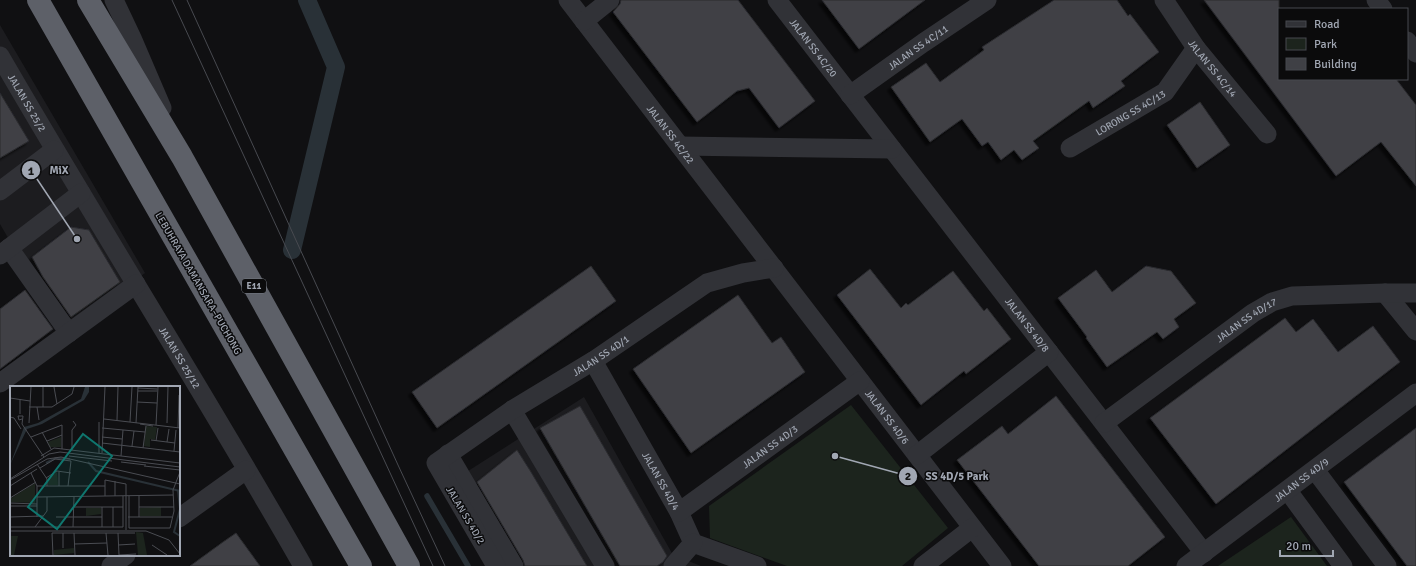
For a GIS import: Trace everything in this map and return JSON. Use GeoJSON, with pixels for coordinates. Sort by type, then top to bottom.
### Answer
{"type":"FeatureCollection","features":[{"type":"Feature","properties":{"kind":"highway","name":"LEBUHRAYA DAMANSARA–PUCHONG"},"geometry":{"type":"LineString","coordinates":[[38,0],[361,566]]}},
{"type":"Feature","properties":{"kind":"highway","name":"E11"},"geometry":{"type":"LineString","coordinates":[[88,0],[182,157],[409,566]]}},
{"type":"Feature","properties":{"kind":"street"},"geometry":{"type":"LineString","coordinates":[[114,0],[132,38],[182,157]]}},
{"type":"Feature","properties":{"kind":"street","name":"JALAN SS 4C/22"},"geometry":{"type":"LineString","coordinates":[[568,0],[774,268]]}},
{"type":"Feature","properties":{"kind":"street"},"geometry":{"type":"LineString","coordinates":[[584,21],[610,0]]}},
{"type":"Feature","properties":{"kind":"street","name":"JALAN SS 4C/20"},"geometry":{"type":"LineString","coordinates":[[777,0],[850,95]]}},
{"type":"Feature","properties":{"kind":"street","name":"JALAN SS 4C/11"},"geometry":{"type":"LineString","coordinates":[[850,95],[987,0]]}},
{"type":"Feature","properties":{"kind":"street","name":"JALAN SS 4C/14"},"geometry":{"type":"LineString","coordinates":[[1164,0],[1196,48],[1267,134]]}},
{"type":"Feature","properties":{"kind":"street"},"geometry":{"type":"LineString","coordinates":[[1376,0],[1382,8]]}},
{"type":"Feature","properties":{"kind":"street"},"geometry":{"type":"LineString","coordinates":[[1408,42],[1416,53]]}},
{"type":"Feature","properties":{"kind":"street","name":"LORONG SS 4C/13"},"geometry":{"type":"LineString","coordinates":[[1070,148],[1165,92],[1196,48]]}},
{"type":"Feature","properties":{"kind":"street","name":"JALAN SS 25/2"},"geometry":{"type":"LineString","coordinates":[[0,56],[54,150]]}},
{"type":"Feature","properties":{"kind":"street","name":"JALAN SS 4D/8"},"geometry":{"type":"LineString","coordinates":[[850,95],[1204,553]]}},
{"type":"Feature","properties":{"kind":"street"},"geometry":{"type":"LineString","coordinates":[[680,146],[892,149]]}},
{"type":"Feature","properties":{"kind":"street"},"geometry":{"type":"LineString","coordinates":[[0,190],[54,150]]}},
{"type":"Feature","properties":{"kind":"street","name":"JALAN SS 25/12"},"geometry":{"type":"LineString","coordinates":[[54,150],[136,284],[246,470],[299,564]]}},
{"type":"Feature","properties":{"kind":"street"},"geometry":{"type":"LineString","coordinates":[[69,333],[4,251],[81,192]]}},
{"type":"Feature","properties":{"kind":"street","name":"JALAN SS 4D/1"},"geometry":{"type":"LineString","coordinates":[[442,459],[512,410],[593,361],[707,283],[742,273],[774,268]]}},
{"type":"Feature","properties":{"kind":"street","name":"JALAN SS 4D/6"},"geometry":{"type":"LineString","coordinates":[[774,268],[1002,566]]}},
{"type":"Feature","properties":{"kind":"street"},"geometry":{"type":"LineString","coordinates":[[0,384],[136,284]]}},
{"type":"Feature","properties":{"kind":"street"},"geometry":{"type":"LineString","coordinates":[[1385,293],[1416,331]]}},
{"type":"Feature","properties":{"kind":"street","name":"JALAN SS 4D/17"},"geometry":{"type":"LineString","coordinates":[[1104,423],[1253,313],[1272,302],[1292,296],[1416,293]]}},
{"type":"Feature","properties":{"kind":"street"},"geometry":{"type":"LineString","coordinates":[[917,455],[1049,352]]}},
{"type":"Feature","properties":{"kind":"street","name":"JALAN SS 4D/4"},"geometry":{"type":"LineString","coordinates":[[593,361],[680,512],[694,542]]}},
{"type":"Feature","properties":{"kind":"street","name":"JALAN SS 4D/3"},"geometry":{"type":"LineString","coordinates":[[680,512],[860,381]]}},
{"type":"Feature","properties":{"kind":"street","name":"JALAN SS 4D/9"},"geometry":{"type":"LineString","coordinates":[[1186,566],[1416,393]]}},
{"type":"Feature","properties":{"kind":"street"},"geometry":{"type":"LineString","coordinates":[[512,410],[605,566]]}},
{"type":"Feature","properties":{"kind":"street"},"geometry":{"type":"LineString","coordinates":[[442,459],[514,566]]}},
{"type":"Feature","properties":{"kind":"street","name":"JALAN SS 4D/2"},"geometry":{"type":"LineString","coordinates":[[442,459],[496,566]]}},
{"type":"Feature","properties":{"kind":"street"},"geometry":{"type":"LineString","coordinates":[[180,517],[246,470]]}},
{"type":"Feature","properties":{"kind":"street"},"geometry":{"type":"LineString","coordinates":[[1315,470],[1387,566]]}},
{"type":"Feature","properties":{"kind":"street"},"geometry":{"type":"LineString","coordinates":[[1288,490],[1343,566]]}},
{"type":"Feature","properties":{"kind":"street"},"geometry":{"type":"LineString","coordinates":[[923,566],[972,528]]}},
{"type":"Feature","properties":{"kind":"street"},"geometry":{"type":"LineString","coordinates":[[673,566],[694,542],[757,566]]}},
{"type":"Feature","properties":{"kind":"street"},"geometry":{"type":"LineString","coordinates":[[111,566],[125,556]]}},
{"type":"Feature","properties":{"kind":"shaded area"},"geometry":{"type":"Polygon","coordinates":[[[0,25],[145,273],[63,333],[0,224],[0,25]]]}},
{"type":"Feature","properties":{"kind":"shaded area"},"geometry":{"type":"Polygon","coordinates":[[[584,397],[673,555],[701,566],[505,566],[454,480],[584,397]]]}},
{"type":"Feature","properties":{"kind":"green space"},"geometry":{"type":"Polygon","coordinates":[[[851,405],[948,528],[902,566],[787,566],[710,538],[709,506],[851,405]]]}},
{"type":"Feature","properties":{"kind":"green space"},"geometry":{"type":"Polygon","coordinates":[[[1291,517],[1327,566],[1218,566],[1291,517]]]}},
{"type":"Feature","properties":{"kind":"building"},"geometry":{"type":"Polygon","coordinates":[[[621,0],[738,0],[815,101],[779,128],[749,88],[737,91],[697,122],[613,12],[620,4],[621,0]]]}},
{"type":"Feature","properties":{"kind":"building"},"geometry":{"type":"Polygon","coordinates":[[[822,0],[925,0],[859,49],[822,0]]]}},
{"type":"Feature","properties":{"kind":"building"},"geometry":{"type":"Polygon","coordinates":[[[1054,0],[1117,0],[1128,16],[1130,14],[1159,52],[1121,81],[1125,86],[1093,108],[1089,101],[1033,141],[1039,148],[1022,160],[1014,150],[1001,160],[988,142],[982,146],[962,119],[930,142],[891,87],[926,63],[940,82],[984,50],[982,47],[1054,0]]]}},
{"type":"Feature","properties":{"kind":"building"},"geometry":{"type":"Polygon","coordinates":[[[1204,0],[1279,0],[1278,80],[1397,80],[1416,105],[1416,186],[1381,142],[1336,176],[1204,0]]]}},
{"type":"Feature","properties":{"kind":"building"},"geometry":{"type":"Polygon","coordinates":[[[0,93],[29,141],[0,158],[0,93]]]}},
{"type":"Feature","properties":{"kind":"building"},"geometry":{"type":"Polygon","coordinates":[[[1200,102],[1230,145],[1197,168],[1167,125],[1200,102]]]}},
{"type":"Feature","properties":{"kind":"building"},"geometry":{"type":"Polygon","coordinates":[[[71,227],[89,230],[120,282],[71,317],[43,277],[32,257],[71,227]]]}},
{"type":"Feature","properties":{"kind":"building"},"geometry":{"type":"Polygon","coordinates":[[[591,266],[616,301],[437,428],[412,392],[591,266]]]}},
{"type":"Feature","properties":{"kind":"building"},"geometry":{"type":"Polygon","coordinates":[[[1146,266],[1171,271],[1196,303],[1174,319],[1179,327],[1163,339],[1157,332],[1107,367],[1058,298],[1096,270],[1112,292],[1146,266]]]}},
{"type":"Feature","properties":{"kind":"building"},"geometry":{"type":"Polygon","coordinates":[[[870,269],[901,308],[906,303],[908,305],[953,271],[984,311],[987,308],[1011,339],[966,374],[964,371],[921,405],[837,295],[870,269]]]}},
{"type":"Feature","properties":{"kind":"building"},"geometry":{"type":"Polygon","coordinates":[[[25,290],[53,329],[0,369],[0,309],[25,290]]]}},
{"type":"Feature","properties":{"kind":"building"},"geometry":{"type":"Polygon","coordinates":[[[738,295],[772,343],[781,337],[805,372],[691,453],[633,369],[738,295]]]}},
{"type":"Feature","properties":{"kind":"building"},"geometry":{"type":"Polygon","coordinates":[[[1285,318],[1296,332],[1313,319],[1338,352],[1373,326],[1400,362],[1216,504],[1150,418],[1285,318]]]}},
{"type":"Feature","properties":{"kind":"building"},"geometry":{"type":"Polygon","coordinates":[[[1056,396],[1165,537],[1128,566],[1039,566],[957,460],[1002,426],[1008,434],[1056,396]]]}},
{"type":"Feature","properties":{"kind":"building"},"geometry":{"type":"Polygon","coordinates":[[[580,406],[667,556],[663,562],[657,566],[620,566],[540,428],[580,406]]]}},
{"type":"Feature","properties":{"kind":"building"},"geometry":{"type":"Polygon","coordinates":[[[1416,428],[1416,566],[1407,566],[1344,482],[1416,428]]]}},
{"type":"Feature","properties":{"kind":"building"},"geometry":{"type":"Polygon","coordinates":[[[517,450],[587,566],[525,566],[523,560],[477,482],[517,450]]]}},
{"type":"Feature","properties":{"kind":"building"},"geometry":{"type":"Polygon","coordinates":[[[236,533],[260,566],[190,566],[223,542],[236,533]]]}},
{"type":"Feature","properties":{"kind":"waterway"},"geometry":{"type":"LineString","coordinates":[[292,250],[336,67],[307,0]]}},
{"type":"Feature","properties":{"kind":"waterway"},"geometry":{"type":"LineString","coordinates":[[427,496],[468,566]]}},
{"type":"Feature","properties":{"kind":"tram line"},"geometry":{"type":"LineString","coordinates":[[172,0],[433,566]]}},
{"type":"Feature","properties":{"kind":"tram line"},"geometry":{"type":"LineString","coordinates":[[187,0],[445,566]]}},
{"type":"Feature","properties":{"kind":"place","name":"MiX"},"geometry":{"type":"Point","coordinates":[77,239]}},
{"type":"Feature","properties":{"kind":"place","name":"SS 4D/5 Park"},"geometry":{"type":"Point","coordinates":[835,456]}}]}
